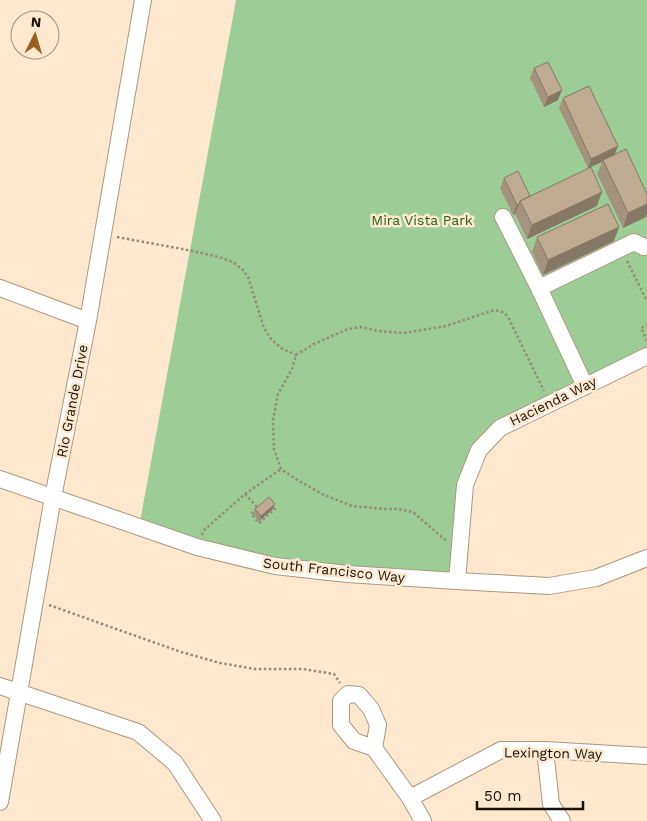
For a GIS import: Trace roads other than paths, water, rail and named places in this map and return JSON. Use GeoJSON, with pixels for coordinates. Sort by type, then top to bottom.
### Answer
{"type":"FeatureCollection","features":[{"type":"Feature","properties":{"kind":"street","name":"Rio Grande Drive"},"geometry":{"type":"LineString","coordinates":[[0,802],[53,497],[88,321],[143,0]]}},
{"type":"Feature","properties":{"kind":"street"},"geometry":{"type":"LineString","coordinates":[[504,217],[585,386]]}},
{"type":"Feature","properties":{"kind":"street"},"geometry":{"type":"LineString","coordinates":[[539,288],[634,242],[646,247]]}},
{"type":"Feature","properties":{"kind":"street"},"geometry":{"type":"LineString","coordinates":[[0,288],[88,321]]}},
{"type":"Feature","properties":{"kind":"street","name":"Hacienda Way"},"geometry":{"type":"LineString","coordinates":[[457,581],[465,485],[479,450],[500,428],[647,356]]}},
{"type":"Feature","properties":{"kind":"street","name":"South Francisco Way"},"geometry":{"type":"LineString","coordinates":[[0,479],[198,547],[275,566],[347,574],[550,586],[596,578],[647,558]]}},
{"type":"Feature","properties":{"kind":"street"},"geometry":{"type":"LineString","coordinates":[[0,686],[138,732],[175,763],[213,821]]}},
{"type":"Feature","properties":{"kind":"street"},"geometry":{"type":"LineString","coordinates":[[374,748],[378,725],[371,709],[359,695],[348,694],[342,701],[341,725],[354,741],[374,748],[410,798],[423,821]]}},
{"type":"Feature","properties":{"kind":"street","name":"Lexington Way"},"geometry":{"type":"LineString","coordinates":[[410,798],[501,750],[545,750],[647,756]]}},
{"type":"Feature","properties":{"kind":"street"},"geometry":{"type":"LineString","coordinates":[[545,750],[552,804],[562,821]]}},
{"type":"Feature","properties":{"kind":"park label","name":"Mira Vista Park"},"geometry":{"type":"Point","coordinates":[422,220]}}]}
